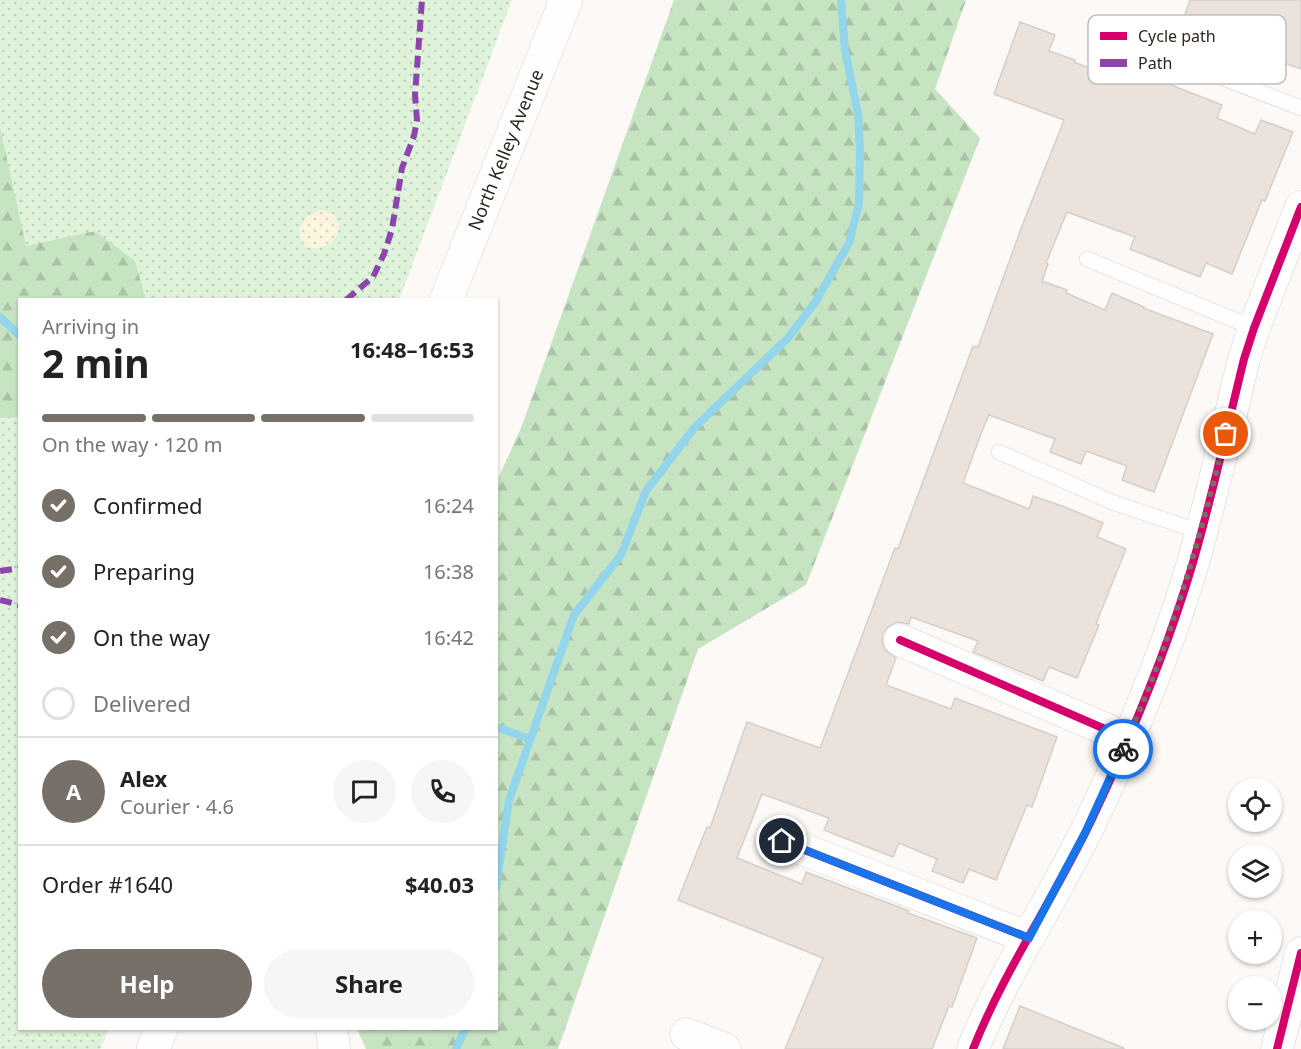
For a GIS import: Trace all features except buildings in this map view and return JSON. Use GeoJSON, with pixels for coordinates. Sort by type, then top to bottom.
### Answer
{"type":"FeatureCollection","features":[{"type":"Feature","properties":{"kind":"main road","name":"North Kelley Avenue"},"geometry":{"type":"LineString","coordinates":[[447,298],[566,0]]}},
{"type":"Feature","properties":{"kind":"main road"},"geometry":{"type":"LineString","coordinates":[[153,1049],[161,1030]]}},
{"type":"Feature","properties":{"kind":"street"},"geometry":{"type":"LineString","coordinates":[[973,1049],[1002,985],[1092,819],[1150,687],[1201,532],[1244,359],[1301,207]]}},
{"type":"Feature","properties":{"kind":"street"},"geometry":{"type":"LineString","coordinates":[[900,640],[1128,739]]}},
{"type":"Feature","properties":{"kind":"street"},"geometry":{"type":"LineString","coordinates":[[782,841],[1029,938]]}},
{"type":"Feature","properties":{"kind":"street"},"geometry":{"type":"LineString","coordinates":[[1286,1039],[1301,953]]}},
{"type":"Feature","properties":{"kind":"street"},"geometry":{"type":"LineString","coordinates":[[332,1030],[334,1049]]}},
{"type":"Feature","properties":{"kind":"street"},"geometry":{"type":"LineString","coordinates":[[686,1034],[725,1049]]}},
{"type":"Feature","properties":{"kind":"lane"},"geometry":{"type":"LineString","coordinates":[[1239,84],[1301,108]]}},
{"type":"Feature","properties":{"kind":"lane"},"geometry":{"type":"LineString","coordinates":[[1087,259],[1254,328]]}},
{"type":"Feature","properties":{"kind":"lane"},"geometry":{"type":"LineString","coordinates":[[999,452],[1112,502],[1201,532]]}},
{"type":"Feature","properties":{"kind":"green space"},"geometry":{"type":"Polygon","coordinates":[[[0,0],[512,0],[400,298],[18,298],[18,1030],[109,1030],[100,1049],[0,1049],[0,0]]]}},
{"type":"Feature","properties":{"kind":"green space"},"geometry":{"type":"Polygon","coordinates":[[[674,0],[966,0],[935,89],[980,138],[806,585],[698,649],[558,1049],[366,1049],[357,1030],[498,1030],[498,479],[521,428],[674,0]]]}},
{"type":"Feature","properties":{"kind":"green space"},"geometry":{"type":"Polygon","coordinates":[[[0,127],[26,246],[95,231],[135,261],[145,298],[18,298],[18,417],[0,418],[0,127]]]}},
{"type":"Feature","properties":{"kind":"sand"},"geometry":{"type":"Polygon","coordinates":[[[320,210],[333,214],[339,229],[337,236],[326,246],[310,248],[302,244],[299,230],[305,218],[320,210]]]}},
{"type":"Feature","properties":{"kind":"waterway"},"geometry":{"type":"LineString","coordinates":[[498,874],[509,800],[574,615],[621,555],[646,491],[695,427],[788,338],[816,301],[849,243],[859,204],[860,150],[858,114],[845,50],[841,0]]}},
{"type":"Feature","properties":{"kind":"waterway"},"geometry":{"type":"LineString","coordinates":[[0,317],[18,334]]}},
{"type":"Feature","properties":{"kind":"waterway"},"geometry":{"type":"LineString","coordinates":[[498,728],[530,739]]}},
{"type":"Feature","properties":{"kind":"waterway"},"geometry":{"type":"LineString","coordinates":[[456,1049],[465,1030]]}},
{"type":"Feature","properties":{"kind":"marked path"},"geometry":{"type":"LineString","coordinates":[[348,298],[373,277],[392,229],[402,168],[414,136],[417,120],[415,95],[422,0]]}},
{"type":"Feature","properties":{"kind":"marked path"},"geometry":{"type":"LineString","coordinates":[[0,571],[18,568]]}},
{"type":"Feature","properties":{"kind":"marked path"},"geometry":{"type":"LineString","coordinates":[[0,600],[18,604]]}},
{"type":"Feature","properties":{"kind":"cycle path"},"geometry":{"type":"LineString","coordinates":[[973,1049],[1000,990],[1078,848],[1147,694],[1192,566],[1244,359],[1301,207]]}},
{"type":"Feature","properties":{"kind":"cycle path"},"geometry":{"type":"LineString","coordinates":[[900,640],[1128,739]]}},
{"type":"Feature","properties":{"kind":"cycle path"},"geometry":{"type":"LineString","coordinates":[[782,841],[1029,938]]}},
{"type":"Feature","properties":{"kind":"cycle path"},"geometry":{"type":"LineString","coordinates":[[1277,1049],[1301,953]]}},
{"type":"Feature","properties":{"kind":"way so far"},"geometry":{"type":"LineString","coordinates":[[1123,749],[1150,687],[1179,606],[1192,566],[1226,434]]}},
{"type":"Feature","properties":{"kind":"route"},"geometry":{"type":"LineString","coordinates":[[782,841],[1029,938],[1092,819],[1123,749]]}}]}
